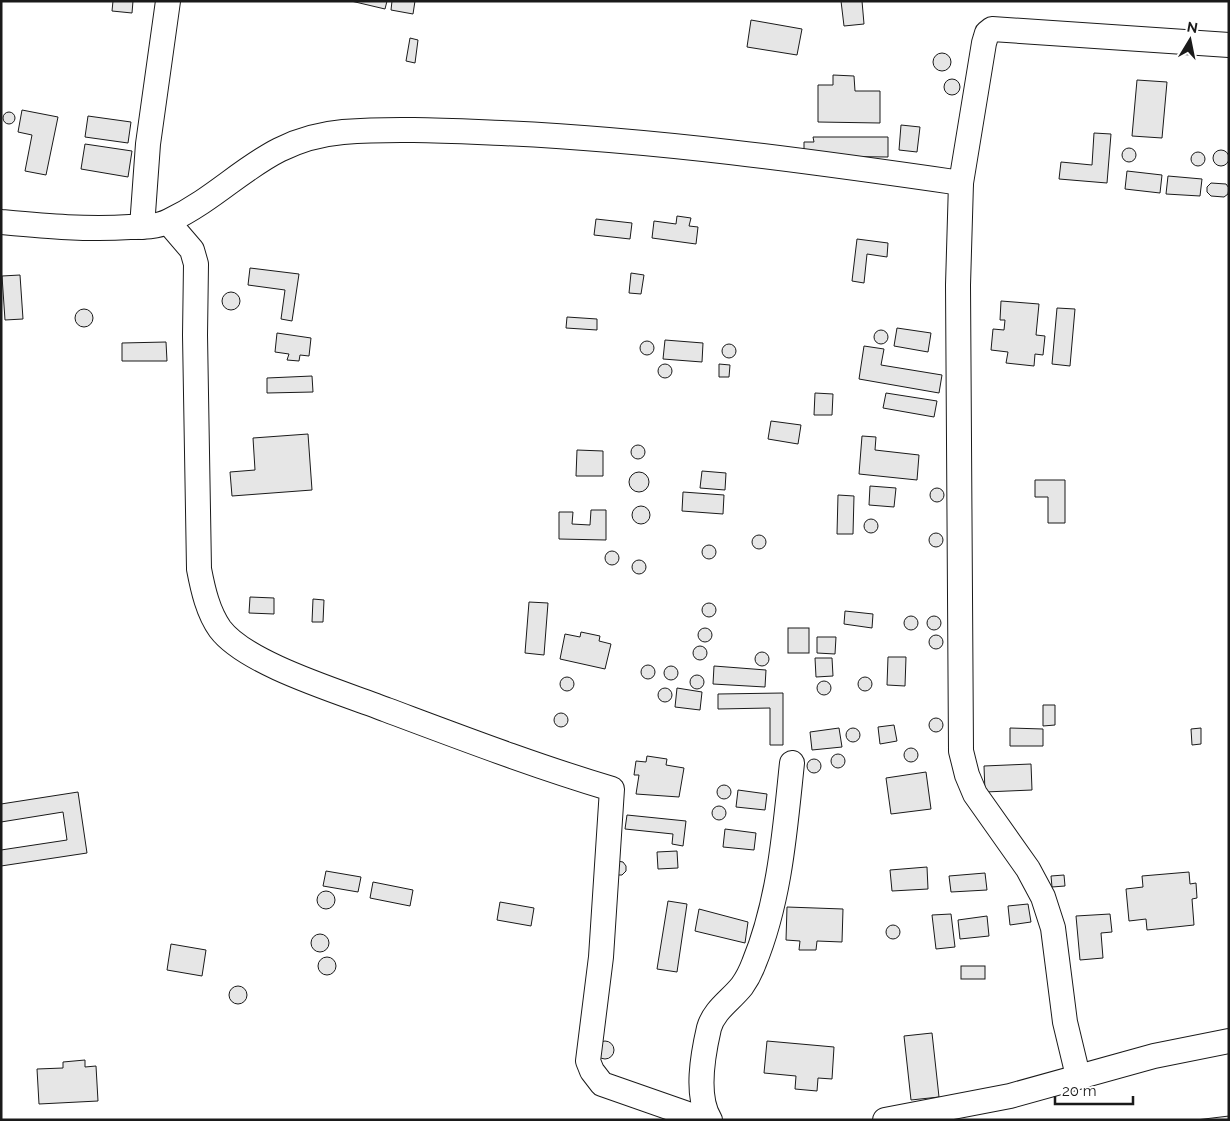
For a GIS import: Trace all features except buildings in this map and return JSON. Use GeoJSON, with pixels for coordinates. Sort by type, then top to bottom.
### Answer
{"type":"FeatureCollection","features":[{"type":"Feature","properties":{"kind":"street"},"geometry":{"type":"LineString","coordinates":[[142,227],[148,144],[168,1]]}},
{"type":"Feature","properties":{"kind":"street"},"geometry":{"type":"LineString","coordinates":[[1078,1076],[1065,1022],[1053,928],[1043,897],[1028,869],[975,794],[960,751],[958,285],[961,183],[984,43],[987,33],[992,29],[1229,45]]}},
{"type":"Feature","properties":{"kind":"street"},"geometry":{"type":"LineString","coordinates":[[1,222],[54,228],[103,229],[142,227],[168,222],[270,153],[310,137],[343,132],[463,132],[596,138],[961,183]]}},
{"type":"Feature","properties":{"kind":"street"},"geometry":{"type":"LineString","coordinates":[[168,222],[192,250],[196,264],[195,335],[199,569],[206,600],[220,630],[240,647],[277,667],[497,752],[612,790],[601,957],[588,1061],[592,1071],[602,1084],[704,1120]]}},
{"type":"Feature","properties":{"kind":"street"},"geometry":{"type":"LineString","coordinates":[[710,1120],[706,1113],[701,1093],[710,1027],[716,1014],[748,976],[762,942],[780,867],[792,763]]}},
{"type":"Feature","properties":{"kind":"street"},"geometry":{"type":"LineString","coordinates":[[884,1120],[1010,1096],[1154,1056],[1229,1042]]}}]}
